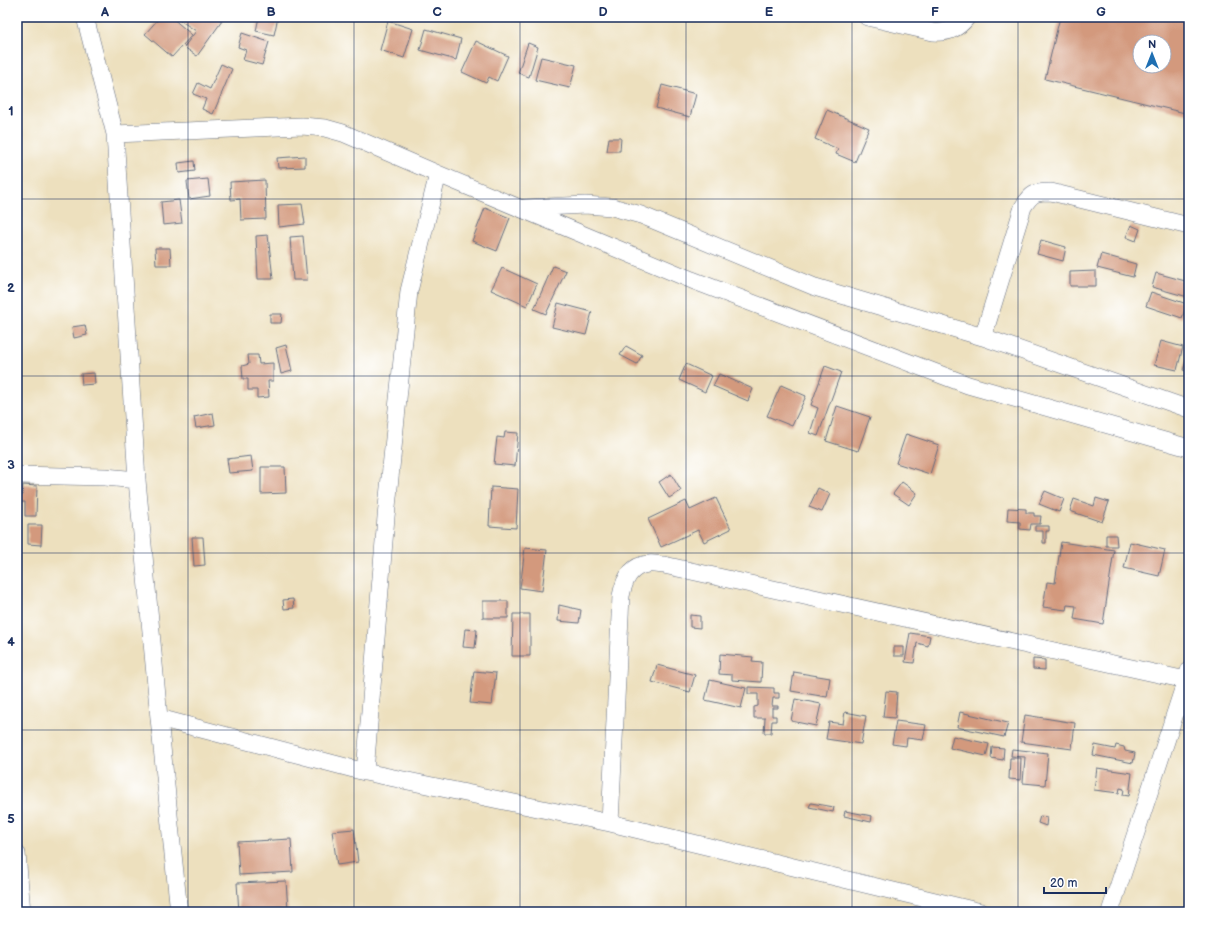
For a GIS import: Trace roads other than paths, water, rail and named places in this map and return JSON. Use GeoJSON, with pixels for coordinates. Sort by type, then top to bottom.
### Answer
{"type":"FeatureCollection","features":[{"type":"Feature","properties":{"kind":"street"},"geometry":{"type":"LineString","coordinates":[[85,17],[115,134],[137,480],[179,912]]}},
{"type":"Feature","properties":{"kind":"street"},"geometry":{"type":"LineString","coordinates":[[867,17],[933,32],[952,30],[961,25],[967,17]]}},
{"type":"Feature","properties":{"kind":"street"},"geometry":{"type":"LineString","coordinates":[[115,134],[302,126],[325,128],[343,133],[692,280],[968,385],[1189,448]]}},
{"type":"Feature","properties":{"kind":"street"},"geometry":{"type":"LineString","coordinates":[[365,772],[386,517],[409,291],[438,174]]}},
{"type":"Feature","properties":{"kind":"street"},"geometry":{"type":"LineString","coordinates":[[983,337],[1023,207],[1029,197],[1038,192],[1051,192],[1189,226]]}},
{"type":"Feature","properties":{"kind":"street"},"geometry":{"type":"LineString","coordinates":[[519,208],[585,205],[612,207],[641,215],[814,287],[983,337],[1189,409]]}},
{"type":"Feature","properties":{"kind":"street"},"geometry":{"type":"LineString","coordinates":[[17,475],[105,477],[137,480]]}},
{"type":"Feature","properties":{"kind":"street"},"geometry":{"type":"LineString","coordinates":[[610,823],[621,596],[624,583],[630,574],[638,567],[649,563],[664,565],[1188,675],[1110,912]]}},
{"type":"Feature","properties":{"kind":"street"},"geometry":{"type":"LineString","coordinates":[[159,718],[365,772],[610,823],[981,912]]}},
{"type":"Feature","properties":{"kind":"street"},"geometry":{"type":"LineString","coordinates":[[17,854],[22,912]]}}]}
